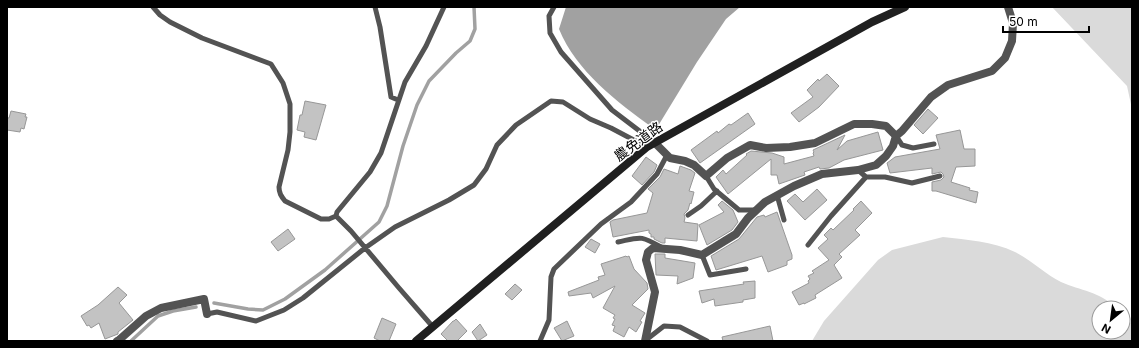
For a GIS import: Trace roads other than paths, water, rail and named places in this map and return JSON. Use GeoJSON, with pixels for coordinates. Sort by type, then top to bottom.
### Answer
{"type":"FeatureCollection","features":[{"type":"Feature","properties":{"kind":"street","name":"農免道路"},"geometry":{"type":"LineString","coordinates":[[416,341],[426,337],[433,327],[650,145],[872,22],[905,7]]}},
{"type":"Feature","properties":{"kind":"street"},"geometry":{"type":"LineString","coordinates":[[645,341],[655,292],[646,260],[648,252],[653,248],[680,250],[702,256],[736,234],[748,218],[765,202],[794,186],[822,174],[858,170],[876,165],[886,156],[893,146],[896,136],[931,97],[948,85],[992,71],[1005,58],[1012,41],[1013,23],[1008,7]]}},
{"type":"Feature","properties":{"kind":"street"},"geometry":{"type":"LineString","coordinates":[[650,145],[670,158],[685,161],[694,165],[706,176],[727,158],[750,144],[766,148],[790,147],[815,143],[854,124],[886,126],[896,136]]}},
{"type":"Feature","properties":{"kind":"street"},"geometry":{"type":"LineString","coordinates":[[117,341],[146,316],[161,308],[204,299],[207,314]]}},
{"type":"Feature","properties":{"kind":"lane"},"geometry":{"type":"LineString","coordinates":[[153,7],[160,15],[170,22],[202,38],[271,64],[283,83],[290,104],[290,132],[288,150],[279,192],[285,201],[321,219],[329,219],[336,216],[337,212],[370,172],[381,153],[405,82],[426,46],[444,7]]}},
{"type":"Feature","properties":{"kind":"lane"},"geometry":{"type":"LineString","coordinates":[[375,7],[380,27],[391,97],[398,100]]}},
{"type":"Feature","properties":{"kind":"lane"},"geometry":{"type":"LineString","coordinates":[[554,7],[549,16],[550,33],[561,52],[612,110],[650,145]]}},
{"type":"Feature","properties":{"kind":"lane"},"geometry":{"type":"LineString","coordinates":[[207,314],[217,312],[256,321],[284,310],[303,298],[364,247],[395,227],[449,200],[474,185],[486,169],[497,145],[516,125],[552,101],[563,102],[590,119],[650,145]]}},
{"type":"Feature","properties":{"kind":"lane"},"geometry":{"type":"LineString","coordinates":[[896,136],[902,145],[913,148],[934,144]]}},
{"type":"Feature","properties":{"kind":"lane"},"geometry":{"type":"LineString","coordinates":[[540,341],[549,320],[550,277],[554,269],[601,224],[631,202],[657,174],[667,155]]}},
{"type":"Feature","properties":{"kind":"lane"},"geometry":{"type":"LineString","coordinates":[[858,170],[866,177],[885,177],[912,183],[940,176]]}},
{"type":"Feature","properties":{"kind":"lane"},"geometry":{"type":"LineString","coordinates":[[706,176],[717,191],[739,210],[757,210]]}},
{"type":"Feature","properties":{"kind":"lane"},"geometry":{"type":"LineString","coordinates":[[808,245],[831,216],[866,177]]}},
{"type":"Feature","properties":{"kind":"lane"},"geometry":{"type":"LineString","coordinates":[[688,215],[701,206],[717,191]]}},
{"type":"Feature","properties":{"kind":"lane"},"geometry":{"type":"LineString","coordinates":[[777,195],[784,220]]}},
{"type":"Feature","properties":{"kind":"lane"},"geometry":{"type":"LineString","coordinates":[[336,216],[354,234],[433,327]]}},
{"type":"Feature","properties":{"kind":"lane"},"geometry":{"type":"LineString","coordinates":[[618,242],[639,238],[647,239],[664,249]]}},
{"type":"Feature","properties":{"kind":"lane"},"geometry":{"type":"LineString","coordinates":[[702,256],[710,275],[746,269]]}},
{"type":"Feature","properties":{"kind":"lane"},"geometry":{"type":"LineString","coordinates":[[645,341],[664,326],[680,327],[707,341]]}},
{"type":"Feature","properties":{"kind":"waterway"},"geometry":{"type":"LineString","coordinates":[[214,303],[263,310],[285,299],[325,270],[379,222],[387,206],[403,146],[417,105],[429,81],[470,41],[475,29],[474,7]]}},
{"type":"Feature","properties":{"kind":"waterway"},"geometry":{"type":"LineString","coordinates":[[131,341],[158,316],[173,311],[196,307]]}}]}
